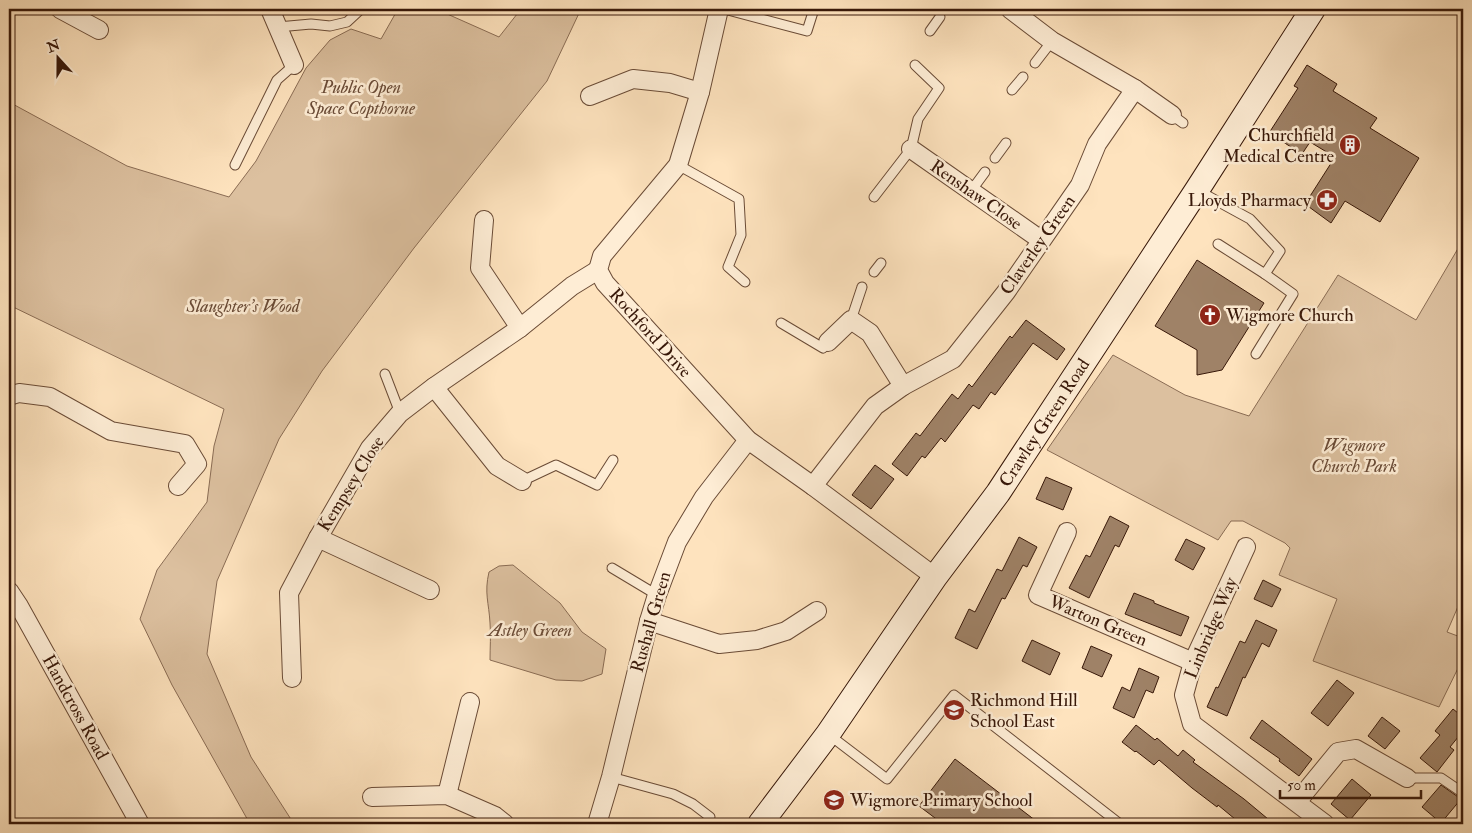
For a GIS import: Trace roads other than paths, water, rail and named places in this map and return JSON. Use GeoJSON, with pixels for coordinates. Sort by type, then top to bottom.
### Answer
{"type":"FeatureCollection","features":[{"type":"Feature","properties":{"kind":"street"},"geometry":{"type":"LineString","coordinates":[[60,9],[99,30]]}},
{"type":"Feature","properties":{"kind":"street"},"geometry":{"type":"LineString","coordinates":[[270,9],[294,65]]}},
{"type":"Feature","properties":{"kind":"street","name":"Rochford Drive"},"geometry":{"type":"LineString","coordinates":[[719,9],[700,92],[678,165],[602,256],[598,270],[605,283],[748,440],[935,577]]}},
{"type":"Feature","properties":{"kind":"street"},"geometry":{"type":"LineString","coordinates":[[1010,9],[1052,42],[1135,89],[1177,119]]}},
{"type":"Feature","properties":{"kind":"street","name":"Crawley Green Road"},"geometry":{"type":"LineString","coordinates":[[760,824],[828,734],[935,577],[998,493],[1197,190],[1313,9]]}},
{"type":"Feature","properties":{"kind":"street"},"geometry":{"type":"LineString","coordinates":[[590,96],[633,79],[670,83],[700,92]]}},
{"type":"Feature","properties":{"kind":"street","name":"Claverley Green"},"geometry":{"type":"LineString","coordinates":[[813,486],[875,406],[903,386],[953,358],[1006,292],[1080,185],[1096,144],[1135,89]]}},
{"type":"Feature","properties":{"kind":"street","name":"Renshaw Close"},"geometry":{"type":"LineString","coordinates":[[911,149],[1041,240]]}},
{"type":"Feature","properties":{"kind":"street"},"geometry":{"type":"LineString","coordinates":[[484,220],[480,268],[520,328]]}},
{"type":"Feature","properties":{"kind":"street","name":"Kempsey Close"},"geometry":{"type":"LineString","coordinates":[[292,678],[289,594],[318,538],[370,448],[400,413],[434,387],[520,328],[572,286],[598,270]]}},
{"type":"Feature","properties":{"kind":"street"},"geometry":{"type":"LineString","coordinates":[[828,342],[851,320],[870,334],[903,386]]}},
{"type":"Feature","properties":{"kind":"street"},"geometry":{"type":"LineString","coordinates":[[434,387],[497,466],[522,481]]}},
{"type":"Feature","properties":{"kind":"street"},"geometry":{"type":"LineString","coordinates":[[9,396],[19,393],[50,397],[111,431],[185,444],[197,464],[178,486]]}},
{"type":"Feature","properties":{"kind":"street","name":"Rushall Green"},"geometry":{"type":"LineString","coordinates":[[597,824],[611,776],[649,621],[677,542],[704,497],[748,440]]}},
{"type":"Feature","properties":{"kind":"street","name":"Warton Green"},"geometry":{"type":"LineString","coordinates":[[1067,532],[1038,595],[1193,662]]}},
{"type":"Feature","properties":{"kind":"street"},"geometry":{"type":"LineString","coordinates":[[318,538],[430,590]]}},
{"type":"Feature","properties":{"kind":"street","name":"Linbridge Way"},"geometry":{"type":"LineString","coordinates":[[1246,547],[1193,662],[1184,695],[1192,724],[1325,824]]}},
{"type":"Feature","properties":{"kind":"street","name":"Handcross Road"},"geometry":{"type":"LineString","coordinates":[[9,591],[14,609],[140,824]]}},
{"type":"Feature","properties":{"kind":"street"},"geometry":{"type":"LineString","coordinates":[[649,621],[720,644],[757,640],[786,630],[817,611]]}},
{"type":"Feature","properties":{"kind":"street"},"geometry":{"type":"LineString","coordinates":[[447,795],[470,702]]}},
{"type":"Feature","properties":{"kind":"street"},"geometry":{"type":"LineString","coordinates":[[1297,802],[1338,752],[1356,749],[1407,778]]}},
{"type":"Feature","properties":{"kind":"street"},"geometry":{"type":"LineString","coordinates":[[372,797],[447,795],[495,816],[505,824]]}},
{"type":"Feature","properties":{"kind":"lane"},"geometry":{"type":"LineString","coordinates":[[278,27],[311,24],[330,26],[347,22],[361,9]]}},
{"type":"Feature","properties":{"kind":"lane"},"geometry":{"type":"LineString","coordinates":[[724,9],[808,30],[814,9]]}},
{"type":"Feature","properties":{"kind":"lane"},"geometry":{"type":"LineString","coordinates":[[930,32],[940,17]]}},
{"type":"Feature","properties":{"kind":"lane"},"geometry":{"type":"LineString","coordinates":[[1035,62],[1052,42]]}},
{"type":"Feature","properties":{"kind":"lane"},"geometry":{"type":"LineString","coordinates":[[235,165],[277,80],[294,65]]}},
{"type":"Feature","properties":{"kind":"lane"},"geometry":{"type":"LineString","coordinates":[[874,197],[911,149],[918,119],[939,88],[915,66]]}},
{"type":"Feature","properties":{"kind":"lane"},"geometry":{"type":"LineString","coordinates":[[1012,90],[1023,77]]}},
{"type":"Feature","properties":{"kind":"lane"},"geometry":{"type":"LineString","coordinates":[[995,158],[1006,143]]}},
{"type":"Feature","properties":{"kind":"lane"},"geometry":{"type":"LineString","coordinates":[[678,165],[739,199],[740,235],[728,267],[745,282]]}},
{"type":"Feature","properties":{"kind":"lane"},"geometry":{"type":"LineString","coordinates":[[971,191],[985,172]]}},
{"type":"Feature","properties":{"kind":"lane"},"geometry":{"type":"LineString","coordinates":[[1197,190],[1250,219],[1280,251],[1265,274]]}},
{"type":"Feature","properties":{"kind":"lane"},"geometry":{"type":"LineString","coordinates":[[1218,244],[1293,294],[1256,354]]}},
{"type":"Feature","properties":{"kind":"lane"},"geometry":{"type":"LineString","coordinates":[[874,272],[881,263]]}},
{"type":"Feature","properties":{"kind":"lane"},"geometry":{"type":"LineString","coordinates":[[851,320],[862,287]]}},
{"type":"Feature","properties":{"kind":"lane"},"geometry":{"type":"LineString","coordinates":[[781,323],[823,348],[828,342]]}},
{"type":"Feature","properties":{"kind":"lane"},"geometry":{"type":"LineString","coordinates":[[385,374],[400,413]]}},
{"type":"Feature","properties":{"kind":"lane"},"geometry":{"type":"LineString","coordinates":[[522,481],[556,465],[597,485],[612,460]]}},
{"type":"Feature","properties":{"kind":"lane"},"geometry":{"type":"LineString","coordinates":[[612,568],[657,595]]}},
{"type":"Feature","properties":{"kind":"lane"},"geometry":{"type":"LineString","coordinates":[[828,734],[887,779],[954,695],[1120,824]]}},
{"type":"Feature","properties":{"kind":"lane"},"geometry":{"type":"LineString","coordinates":[[611,776],[673,794],[693,804],[710,817]]}},
{"type":"Feature","properties":{"kind":"lane"},"geometry":{"type":"LineString","coordinates":[[1407,778],[1441,778],[1463,793]]}},
{"type":"Feature","properties":{"kind":"place","name":"Churchfield Medical Centre"},"geometry":{"type":"Point","coordinates":[1350,145]}},
{"type":"Feature","properties":{"kind":"place","name":"Lloyds Pharmacy"},"geometry":{"type":"Point","coordinates":[1327,200]}},
{"type":"Feature","properties":{"kind":"place","name":"Wigmore Church"},"geometry":{"type":"Point","coordinates":[1210,315]}},
{"type":"Feature","properties":{"kind":"place","name":"Richmond Hill School East"},"geometry":{"type":"Point","coordinates":[954,710]}},
{"type":"Feature","properties":{"kind":"place","name":"Wigmore Primary School"},"geometry":{"type":"Point","coordinates":[834,800]}},
{"type":"Feature","properties":{"kind":"park label","name":"Public Open Space Copthorne"},"geometry":{"type":"Point","coordinates":[361,97]}},
{"type":"Feature","properties":{"kind":"park label","name":"Slaughter's Wood"},"geometry":{"type":"Point","coordinates":[243,306]}},
{"type":"Feature","properties":{"kind":"park label","name":"Wigmore Church Park"},"geometry":{"type":"Point","coordinates":[1354,455]}},
{"type":"Feature","properties":{"kind":"park label","name":"Astley Green"},"geometry":{"type":"Point","coordinates":[530,630]}}]}
